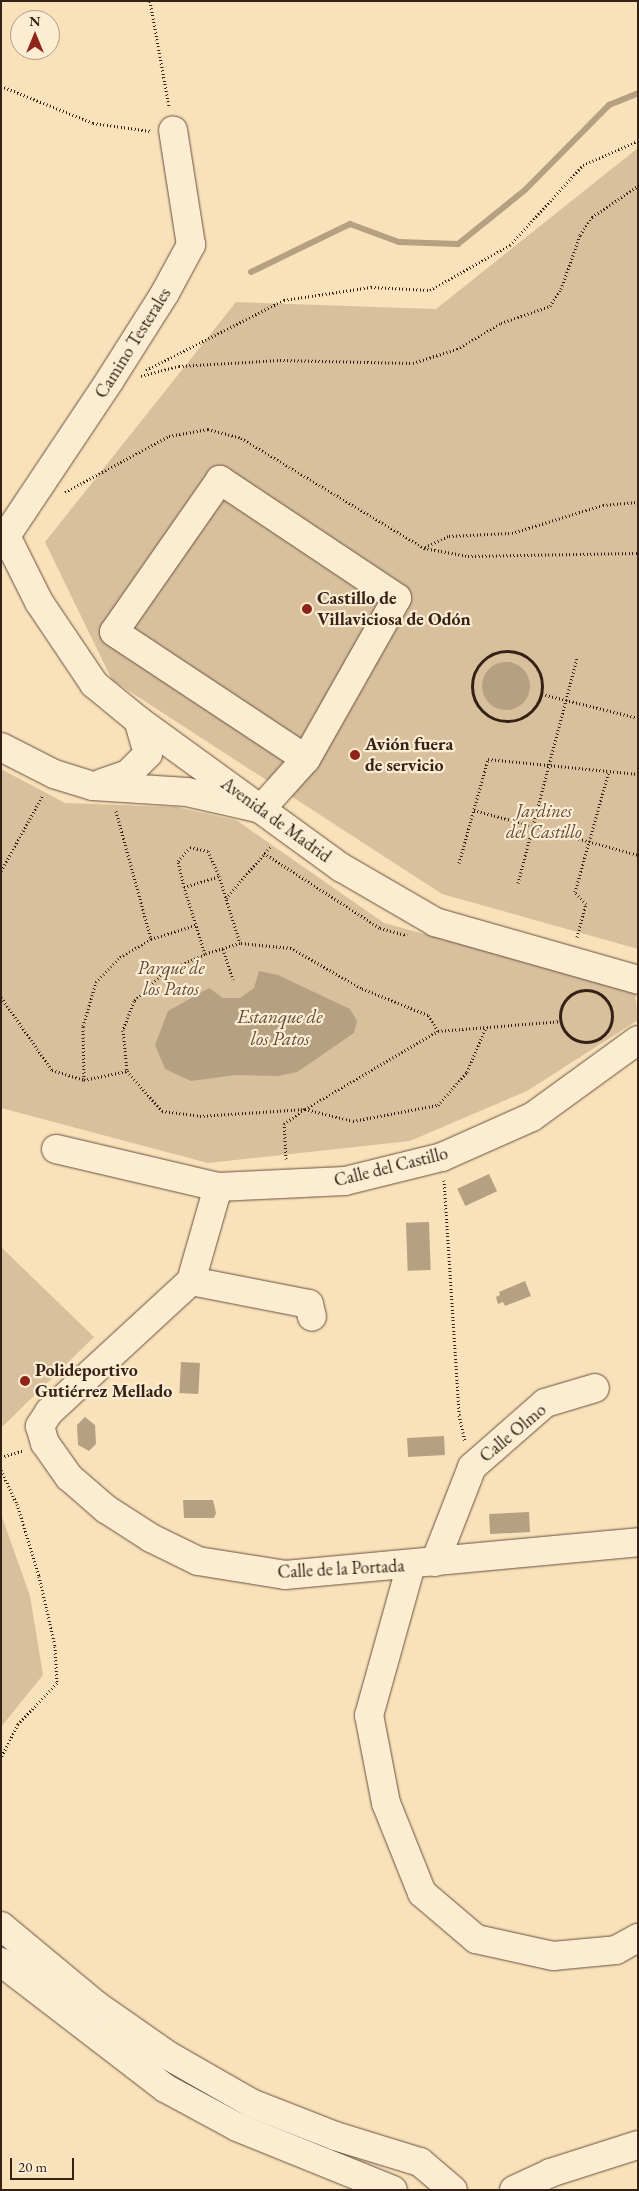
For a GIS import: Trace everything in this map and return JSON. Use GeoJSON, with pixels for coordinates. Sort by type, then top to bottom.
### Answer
{"type":"FeatureCollection","features":[{"type":"Feature","properties":{"kind":"street","name":"Camino Testerales"},"geometry":{"type":"LineString","coordinates":[[3,535],[120,379],[191,245],[173,130]]}},
{"type":"Feature","properties":{"kind":"street"},"geometry":{"type":"LineString","coordinates":[[1,747],[54,774],[101,786],[186,792],[261,808],[306,759],[397,598],[220,480],[114,632],[306,759]]}},
{"type":"Feature","properties":{"kind":"street","name":"Avenida de Madrid"},"geometry":{"type":"LineString","coordinates":[[3,535],[39,602],[94,684],[138,720],[288,826],[342,868],[435,922],[638,980]]}},
{"type":"Feature","properties":{"kind":"street"},"geometry":{"type":"LineString","coordinates":[[101,786],[128,774],[148,754],[138,720]]}},
{"type":"Feature","properties":{"kind":"street","name":"Calle del Castillo"},"geometry":{"type":"LineString","coordinates":[[56,1149],[218,1187],[288,1186],[344,1181],[442,1157],[532,1118],[638,1040]]}},
{"type":"Feature","properties":{"kind":"street"},"geometry":{"type":"LineString","coordinates":[[218,1187],[191,1281],[309,1304],[312,1317]]}},
{"type":"Feature","properties":{"kind":"street","name":"Calle de la Portada"},"geometry":{"type":"LineString","coordinates":[[191,1281],[49,1412],[40,1426],[45,1443],[69,1477],[106,1509],[151,1538],[198,1561],[285,1575],[423,1564],[638,1542]]}},
{"type":"Feature","properties":{"kind":"street","name":"Calle Olmo"},"geometry":{"type":"LineString","coordinates":[[595,1388],[545,1403],[472,1467],[423,1564],[369,1714],[386,1802],[422,1893],[476,1939],[553,1956],[616,1950],[638,1938]]}},
{"type":"Feature","properties":{"kind":"street"},"geometry":{"type":"LineString","coordinates":[[1,1926],[96,2005],[169,2056],[251,2103],[335,2136],[420,2162],[453,2190]]}},
{"type":"Feature","properties":{"kind":"street"},"geometry":{"type":"LineString","coordinates":[[1,1962],[165,2088],[237,2127],[393,2190]]}},
{"type":"Feature","properties":{"kind":"street"},"geometry":{"type":"LineString","coordinates":[[514,2190],[550,2173],[638,2145]]}},
{"type":"Feature","properties":{"kind":"path"},"geometry":{"type":"LineString","coordinates":[[1,86],[93,123],[160,132],[173,130],[150,1]]}},
{"type":"Feature","properties":{"kind":"path"},"geometry":{"type":"LineString","coordinates":[[120,379],[284,300],[371,287],[430,290],[510,245],[583,165],[638,141]]}},
{"type":"Feature","properties":{"kind":"path"},"geometry":{"type":"LineString","coordinates":[[120,379],[179,366],[280,360],[413,363],[457,349],[501,323],[550,306],[562,289],[580,235],[592,217],[638,186]]}},
{"type":"Feature","properties":{"kind":"path"},"geometry":{"type":"LineString","coordinates":[[31,499],[44,504],[169,436],[208,429],[241,438],[424,548],[468,556],[638,553]]}},
{"type":"Feature","properties":{"kind":"path"},"geometry":{"type":"LineString","coordinates":[[424,548],[449,536],[512,533],[603,505],[638,502]]}},
{"type":"Feature","properties":{"kind":"path"},"geometry":{"type":"LineString","coordinates":[[516,651],[528,656],[540,671],[542,694],[538,705],[519,720],[495,719],[476,704],[472,681],[483,660],[493,653],[516,651]]}},
{"type":"Feature","properties":{"kind":"path"},"geometry":{"type":"LineString","coordinates":[[518,883],[577,658]]}},
{"type":"Feature","properties":{"kind":"path"},"geometry":{"type":"LineString","coordinates":[[542,694],[638,718]]}},
{"type":"Feature","properties":{"kind":"path"},"geometry":{"type":"LineString","coordinates":[[459,863],[488,759],[638,774]]}},
{"type":"Feature","properties":{"kind":"path"},"geometry":{"type":"LineString","coordinates":[[580,926],[586,904],[575,892],[609,771]]}},
{"type":"Feature","properties":{"kind":"path"},"geometry":{"type":"LineString","coordinates":[[1,871],[54,774]]}},
{"type":"Feature","properties":{"kind":"path"},"geometry":{"type":"LineString","coordinates":[[101,786],[151,940]]}},
{"type":"Feature","properties":{"kind":"path"},"geometry":{"type":"LineString","coordinates":[[474,810],[638,855]]}},
{"type":"Feature","properties":{"kind":"path"},"geometry":{"type":"LineString","coordinates":[[226,898],[288,826]]}},
{"type":"Feature","properties":{"kind":"path"},"geometry":{"type":"LineString","coordinates":[[205,954],[178,861],[190,847],[208,851],[219,876],[240,943]]}},
{"type":"Feature","properties":{"kind":"path"},"geometry":{"type":"LineString","coordinates":[[184,887],[219,876]]}},
{"type":"Feature","properties":{"kind":"path"},"geometry":{"type":"LineString","coordinates":[[84,1080],[83,1026],[96,982],[120,957],[151,940],[196,925]]}},
{"type":"Feature","properties":{"kind":"path"},"geometry":{"type":"LineString","coordinates":[[438,1031],[428,1015],[361,988],[291,948],[240,943],[205,954],[163,973],[134,1001],[123,1030],[127,1071],[162,1112],[200,1116],[305,1109],[353,1121],[438,1105],[467,1072],[486,1027]]}},
{"type":"Feature","properties":{"kind":"path"},"geometry":{"type":"LineString","coordinates":[[223,949],[233,979]]}},
{"type":"Feature","properties":{"kind":"path"},"geometry":{"type":"LineString","coordinates":[[583,990],[600,994],[611,1007],[612,1024],[601,1038],[594,1041],[576,1040],[569,1036],[561,1021],[560,1013],[568,998],[583,990]]}},
{"type":"Feature","properties":{"kind":"path"},"geometry":{"type":"LineString","coordinates":[[1,997],[52,1070],[84,1080],[127,1071]]}},
{"type":"Feature","properties":{"kind":"path"},"geometry":{"type":"LineString","coordinates":[[288,1186],[284,1124],[305,1109],[438,1031],[561,1021]]}},
{"type":"Feature","properties":{"kind":"path"},"geometry":{"type":"LineString","coordinates":[[442,1157],[459,1415],[472,1467]]}},
{"type":"Feature","properties":{"kind":"path"},"geometry":{"type":"LineString","coordinates":[[1,1470],[17,1504],[39,1576],[55,1646],[56,1683],[18,1724],[1,1758]]}},
{"type":"Feature","properties":{"kind":"green space","name":"Jardines del Castillo"},"geometry":{"type":"Polygon","coordinates":[[[638,148],[638,949],[442,894],[112,680],[45,542],[236,302],[436,309],[638,148]]]}},
{"type":"Feature","properties":{"kind":"green space","name":"Parque de los Patos"},"geometry":{"type":"Polygon","coordinates":[[[1,769],[65,803],[176,807],[236,820],[384,923],[635,991],[638,1020],[527,1091],[410,1141],[208,1163],[1,1108],[1,769]]]}},
{"type":"Feature","properties":{"kind":"green space","name":"Polideportivo Gutiérrez Mellado"},"geometry":{"type":"Polygon","coordinates":[[[1,1247],[94,1337],[1,1428],[1,1247]]]}},
{"type":"Feature","properties":{"kind":"green space"},"geometry":{"type":"Polygon","coordinates":[[[1,1514],[30,1596],[43,1675],[1,1727],[1,1514]]]}},
{"type":"Feature","properties":{"kind":"water"},"geometry":{"type":"Polygon","coordinates":[[[501,662],[511,662],[520,666],[526,672],[529,677],[529,695],[520,706],[511,710],[501,710],[492,706],[486,700],[482,691],[482,681],[486,672],[492,666],[501,662]]]}},
{"type":"Feature","properties":{"kind":"water","name":"Estanque de los Patos"},"geometry":{"type":"Polygon","coordinates":[[[259,971],[278,975],[350,1009],[357,1021],[354,1033],[297,1072],[278,1076],[236,1075],[191,1081],[165,1069],[155,1045],[168,1011],[209,988],[223,998],[240,998],[254,988],[259,971]]]}},
{"type":"Feature","properties":{"kind":"water"},"geometry":{"type":"Polygon","coordinates":[[[489,1174],[497,1191],[465,1206],[457,1189],[489,1174]]]}},
{"type":"Feature","properties":{"kind":"water"},"geometry":{"type":"Polygon","coordinates":[[[429,1222],[431,1270],[408,1271],[406,1223],[429,1222]]]}},
{"type":"Feature","properties":{"kind":"water"},"geometry":{"type":"Polygon","coordinates":[[[525,1281],[531,1296],[505,1306],[503,1302],[498,1304],[496,1297],[500,1295],[499,1292],[525,1281]]]}},
{"type":"Feature","properties":{"kind":"water"},"geometry":{"type":"Polygon","coordinates":[[[181,1362],[200,1363],[198,1394],[179,1393],[181,1362]]]}},
{"type":"Feature","properties":{"kind":"water"},"geometry":{"type":"Polygon","coordinates":[[[85,1417],[95,1425],[96,1444],[89,1451],[78,1445],[77,1425],[85,1417]]]}},
{"type":"Feature","properties":{"kind":"water"},"geometry":{"type":"Polygon","coordinates":[[[444,1436],[445,1455],[408,1457],[407,1438],[444,1436]]]}},
{"type":"Feature","properties":{"kind":"water"},"geometry":{"type":"Polygon","coordinates":[[[183,1500],[213,1500],[216,1513],[214,1518],[184,1518],[183,1500]]]}},
{"type":"Feature","properties":{"kind":"water"},"geometry":{"type":"Polygon","coordinates":[[[529,1512],[530,1532],[490,1534],[489,1514],[529,1512]]]}},
{"type":"Feature","properties":{"kind":"waterway"},"geometry":{"type":"LineString","coordinates":[[251,272],[350,224],[399,242],[458,244],[525,190],[609,105],[638,93]]}},
{"type":"Feature","properties":{"kind":"place","name":"Castillo de Villaviciosa de Odón"},"geometry":{"type":"Point","coordinates":[307,609]}},
{"type":"Feature","properties":{"kind":"place","name":"Avión fuera de servicio"},"geometry":{"type":"Point","coordinates":[355,755]}},
{"type":"Feature","properties":{"kind":"place","name":"Polideportivo Gutiérrez Mellado"},"geometry":{"type":"Point","coordinates":[25,1381]}}]}
